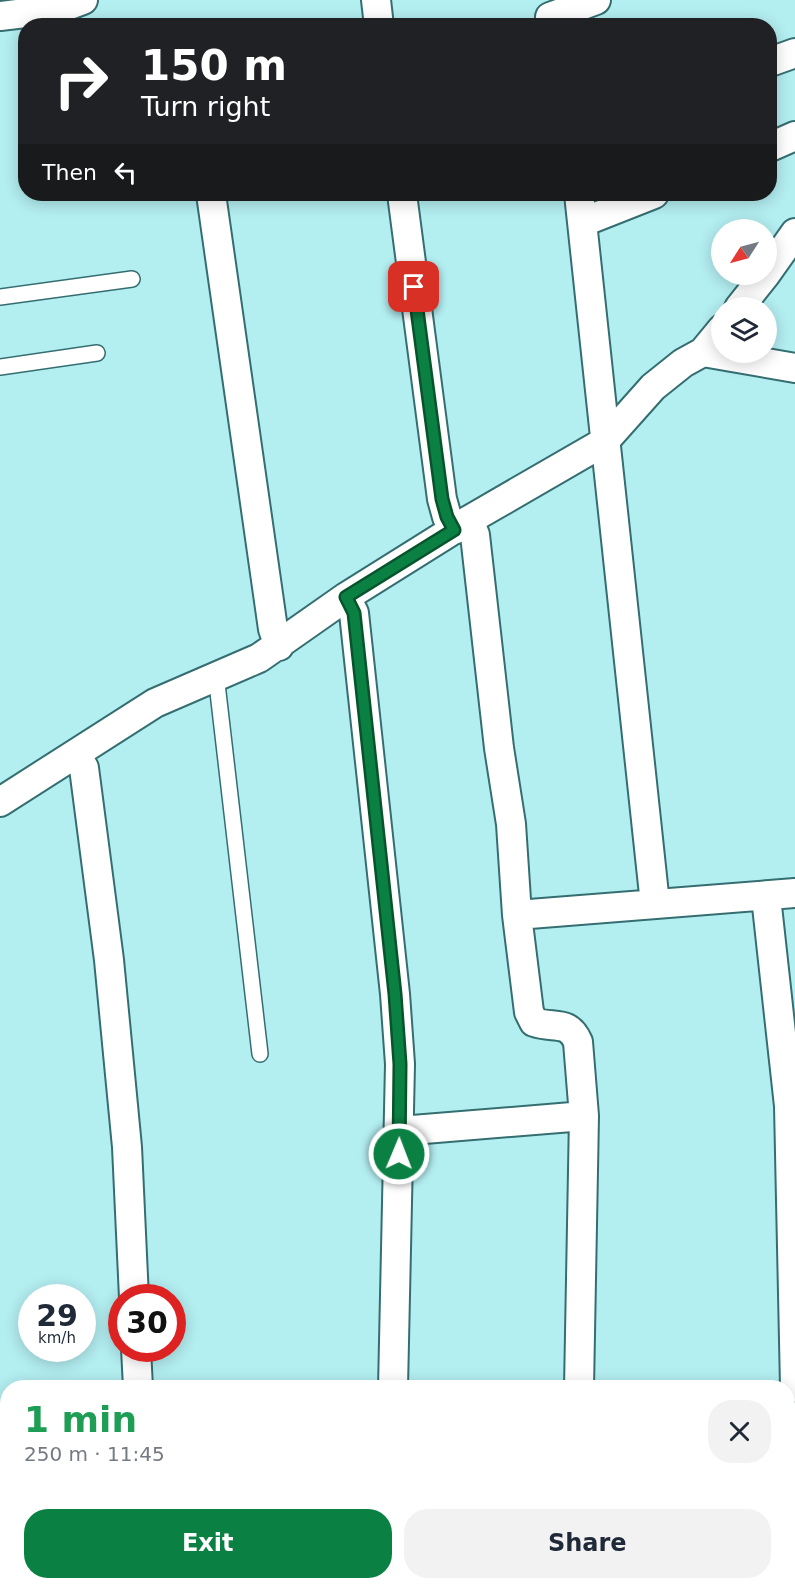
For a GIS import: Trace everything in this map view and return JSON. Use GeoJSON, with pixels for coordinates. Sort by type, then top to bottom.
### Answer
{"type":"FeatureCollection","features":[{"type":"Feature","properties":{"kind":"street"},"geometry":{"type":"LineString","coordinates":[[0,16],[59,9],[83,0]]}},
{"type":"Feature","properties":{"kind":"street"},"geometry":{"type":"LineString","coordinates":[[376,0],[378,18]]}},
{"type":"Feature","properties":{"kind":"street"},"geometry":{"type":"LineString","coordinates":[[549,14],[596,0]]}},
{"type":"Feature","properties":{"kind":"street"},"geometry":{"type":"LineString","coordinates":[[777,59],[795,53]]}},
{"type":"Feature","properties":{"kind":"street"},"geometry":{"type":"LineString","coordinates":[[777,144],[795,136]]}},
{"type":"Feature","properties":{"kind":"street"},"geometry":{"type":"LineString","coordinates":[[212,201],[273,628],[279,645]]}},
{"type":"Feature","properties":{"kind":"street"},"geometry":{"type":"LineString","coordinates":[[403,201],[442,499],[447,517],[476,535],[499,748],[511,824],[517,915],[529,1012],[534,1022],[543,1025],[566,1026],[573,1031],[578,1042],[584,1116],[579,1380]]}},
{"type":"Feature","properties":{"kind":"street"},"geometry":{"type":"LineString","coordinates":[[580,201],[655,904]]}},
{"type":"Feature","properties":{"kind":"street"},"geometry":{"type":"LineString","coordinates":[[583,222],[636,201]]}},
{"type":"Feature","properties":{"kind":"street"},"geometry":{"type":"LineString","coordinates":[[777,258],[795,233]]}},
{"type":"Feature","properties":{"kind":"street"},"geometry":{"type":"LineString","coordinates":[[748,297],[757,285]]}},
{"type":"Feature","properties":{"kind":"street"},"geometry":{"type":"LineString","coordinates":[[0,802],[155,702],[259,658],[346,597],[462,525],[604,442],[653,387],[683,363],[703,352],[711,342]]}},
{"type":"Feature","properties":{"kind":"street"},"geometry":{"type":"LineString","coordinates":[[703,352],[795,368]]}},
{"type":"Feature","properties":{"kind":"street"},"geometry":{"type":"LineString","coordinates":[[346,597],[354,613],[395,994],[400,1064],[393,1380]]}},
{"type":"Feature","properties":{"kind":"street"},"geometry":{"type":"LineString","coordinates":[[76,753],[84,768],[109,960],[127,1147],[133,1284]]}},
{"type":"Feature","properties":{"kind":"street"},"geometry":{"type":"LineString","coordinates":[[517,915],[795,893]]}},
{"type":"Feature","properties":{"kind":"street"},"geometry":{"type":"LineString","coordinates":[[766,897],[792,1106],[795,1380]]}},
{"type":"Feature","properties":{"kind":"street"},"geometry":{"type":"LineString","coordinates":[[400,1131],[584,1116]]}},
{"type":"Feature","properties":{"kind":"street"},"geometry":{"type":"LineString","coordinates":[[137,1362],[138,1380]]}},
{"type":"Feature","properties":{"kind":"lane"},"geometry":{"type":"LineString","coordinates":[[0,297],[132,279]]}},
{"type":"Feature","properties":{"kind":"lane"},"geometry":{"type":"LineString","coordinates":[[0,367],[97,353]]}},
{"type":"Feature","properties":{"kind":"lane"},"geometry":{"type":"LineString","coordinates":[[216,675],[260,1054]]}},
{"type":"Feature","properties":{"kind":"route"},"geometry":{"type":"LineString","coordinates":[[399,1154],[400,1064],[395,994],[354,613],[346,597],[454,530],[447,517],[442,499],[414,287]]}}]}
